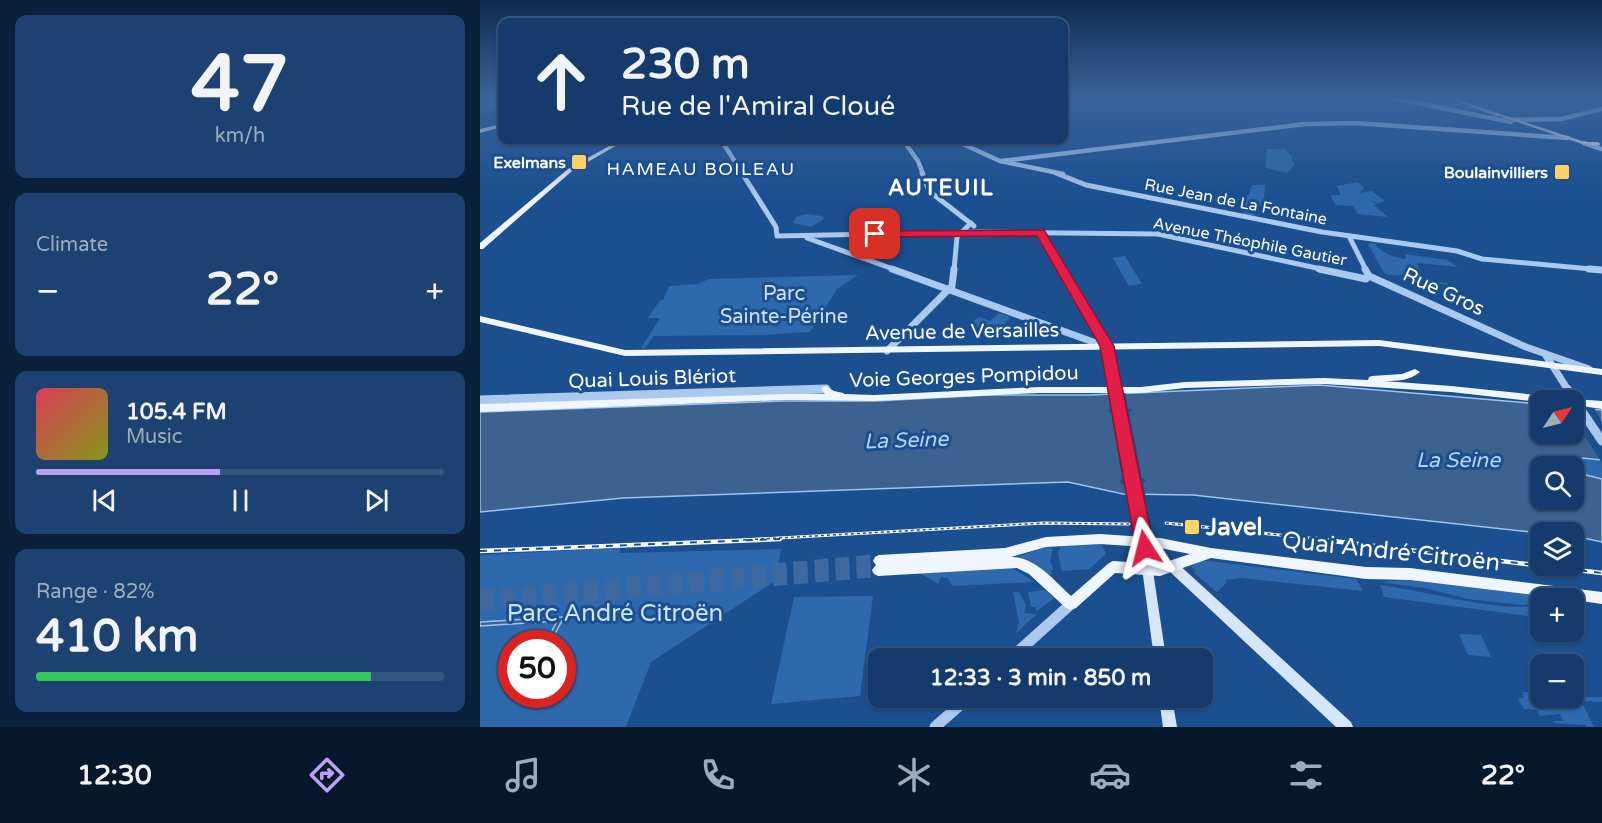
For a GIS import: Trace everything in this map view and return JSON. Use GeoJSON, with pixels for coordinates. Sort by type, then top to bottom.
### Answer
{"type":"FeatureCollection","features":[{"type":"Feature","properties":{"kind":"main road"},"geometry":{"type":"LineString","coordinates":[[1547,131],[1584,143],[1601,145]]}},
{"type":"Feature","properties":{"kind":"main road"},"geometry":{"type":"LineString","coordinates":[[1570,139],[1601,145]]}},
{"type":"Feature","properties":{"kind":"main road"},"geometry":{"type":"LineString","coordinates":[[480,248],[577,164],[615,144]]}},
{"type":"Feature","properties":{"kind":"main road"},"geometry":{"type":"LineString","coordinates":[[510,223],[585,164],[624,144]]}},
{"type":"Feature","properties":{"kind":"main road","name":"Avenue de Versailles"},"geometry":{"type":"LineString","coordinates":[[480,319],[625,353],[1379,343],[1598,372]]}},
{"type":"Feature","properties":{"kind":"main road"},"geometry":{"type":"LineString","coordinates":[[1107,346],[1143,536],[1159,648]]}},
{"type":"Feature","properties":{"kind":"main road"},"geometry":{"type":"LineString","coordinates":[[1324,381],[1392,378],[1415,372]]}},
{"type":"Feature","properties":{"kind":"main road","name":"Voie Georges Pompidou"},"geometry":{"type":"LineString","coordinates":[[480,408],[1039,390],[1140,390],[1185,385],[1324,381],[1451,389],[1530,397]]}},
{"type":"Feature","properties":{"kind":"main road"},"geometry":{"type":"LineString","coordinates":[[826,389],[831,394],[908,394]]}},
{"type":"Feature","properties":{"kind":"main road"},"geometry":{"type":"LineString","coordinates":[[1584,402],[1602,405]]}},
{"type":"Feature","properties":{"kind":"main road","name":"Quai André Citroën"},"geometry":{"type":"LineString","coordinates":[[1210,553],[1172,566],[1148,571],[1116,567],[1107,570],[1071,604],[1033,570],[1018,562],[878,565],[1005,553],[1055,540],[1143,536],[1167,544],[1210,553],[1602,598]]}},
{"type":"Feature","properties":{"kind":"main road"},"geometry":{"type":"LineString","coordinates":[[1167,544],[1173,552],[1172,566],[1346,727]]}},
{"type":"Feature","properties":{"kind":"main road"},"geometry":{"type":"LineString","coordinates":[[1167,708],[1170,727]]}},
{"type":"Feature","properties":{"kind":"street"},"geometry":{"type":"LineString","coordinates":[[1000,161],[1246,131]]}},
{"type":"Feature","properties":{"kind":"street"},"geometry":{"type":"LineString","coordinates":[[1462,131],[1570,139]]}},
{"type":"Feature","properties":{"kind":"street"},"geometry":{"type":"LineString","coordinates":[[1584,143],[1601,145]]}},
{"type":"Feature","properties":{"kind":"street"},"geometry":{"type":"LineString","coordinates":[[723,144],[774,224],[777,236],[804,235]]}},
{"type":"Feature","properties":{"kind":"street"},"geometry":{"type":"LineString","coordinates":[[906,144],[918,161],[929,191],[971,222],[980,232]]}},
{"type":"Feature","properties":{"kind":"street","name":"Rue Jean de La Fontaine"},"geometry":{"type":"LineString","coordinates":[[963,144],[1000,161],[1062,174],[1086,185],[1349,236],[1457,251],[1482,260],[1602,270]]}},
{"type":"Feature","properties":{"kind":"street"},"geometry":{"type":"LineString","coordinates":[[887,351],[952,286],[957,237],[971,222]]}},
{"type":"Feature","properties":{"kind":"street"},"geometry":{"type":"LineString","coordinates":[[774,224],[1107,346]]}},
{"type":"Feature","properties":{"kind":"street","name":"Avenue Théophile Gautier"},"geometry":{"type":"LineString","coordinates":[[818,239],[962,232],[1158,234],[1366,279],[1369,276]]}},
{"type":"Feature","properties":{"kind":"street"},"geometry":{"type":"LineString","coordinates":[[1040,232],[1107,346]]}},
{"type":"Feature","properties":{"kind":"street"},"geometry":{"type":"LineString","coordinates":[[794,236],[818,239]]}},
{"type":"Feature","properties":{"kind":"street"},"geometry":{"type":"LineString","coordinates":[[1349,236],[1369,276]]}},
{"type":"Feature","properties":{"kind":"street","name":"Rue Gros"},"geometry":{"type":"LineString","coordinates":[[1369,276],[1545,354],[1598,372]]}},
{"type":"Feature","properties":{"kind":"street"},"geometry":{"type":"LineString","coordinates":[[1545,354],[1567,390]]}},
{"type":"Feature","properties":{"kind":"street","name":"Quai Louis Blériot"},"geometry":{"type":"LineString","coordinates":[[480,400],[826,389]]}},
{"type":"Feature","properties":{"kind":"street"},"geometry":{"type":"LineString","coordinates":[[1584,416],[1602,441]]}},
{"type":"Feature","properties":{"kind":"street"},"geometry":{"type":"LineString","coordinates":[[1022,648],[1071,604]]}},
{"type":"Feature","properties":{"kind":"street"},"geometry":{"type":"LineString","coordinates":[[935,727],[957,708]]}},
{"type":"Feature","properties":{"kind":"green space"},"geometry":{"type":"Polygon","coordinates":[[[1267,149],[1285,149],[1295,164],[1287,173],[1266,168],[1267,149]]]}},
{"type":"Feature","properties":{"kind":"green space"},"geometry":{"type":"Polygon","coordinates":[[[1358,182],[1364,188],[1360,193],[1372,191],[1385,201],[1379,203],[1368,200],[1378,204],[1374,205],[1388,217],[1358,214],[1353,206],[1336,205],[1330,195],[1341,195],[1337,186],[1358,182]]]}},
{"type":"Feature","properties":{"kind":"green space"},"geometry":{"type":"Polygon","coordinates":[[[1252,185],[1265,185],[1264,200],[1254,216],[1244,215],[1242,197],[1249,195],[1252,185]]]}},
{"type":"Feature","properties":{"kind":"green space"},"geometry":{"type":"Polygon","coordinates":[[[806,214],[822,216],[824,219],[811,227],[793,223],[796,217],[806,214]]]}},
{"type":"Feature","properties":{"kind":"green space"},"geometry":{"type":"Polygon","coordinates":[[[1375,243],[1384,252],[1397,257],[1406,259],[1405,254],[1447,260],[1458,267],[1417,263],[1424,281],[1448,283],[1449,285],[1418,281],[1413,275],[1387,274],[1384,273],[1368,244],[1375,243]]]}},
{"type":"Feature","properties":{"kind":"green space"},"geometry":{"type":"Polygon","coordinates":[[[1125,256],[1142,284],[1129,286],[1113,258],[1125,256]]]}},
{"type":"Feature","properties":{"kind":"green space","name":"Parc Sainte-Périne"},"geometry":{"type":"Polygon","coordinates":[[[858,275],[837,289],[810,332],[654,336],[645,348],[641,348],[660,318],[648,318],[660,300],[663,300],[669,286],[697,284],[709,279],[858,275]]]}},
{"type":"Feature","properties":{"kind":"green space"},"geometry":{"type":"Polygon","coordinates":[[[999,313],[1010,317],[1003,327],[977,330],[974,320],[980,317],[990,321],[999,313]]]}},
{"type":"Feature","properties":{"kind":"green space"},"geometry":{"type":"Polygon","coordinates":[[[1584,458],[1602,460],[1602,479],[1584,475],[1584,458]]]}},
{"type":"Feature","properties":{"kind":"green space"},"geometry":{"type":"Polygon","coordinates":[[[1101,543],[1106,554],[1089,569],[1062,571],[1058,554],[1061,545],[1101,543]]]}},
{"type":"Feature","properties":{"kind":"green space"},"geometry":{"type":"Polygon","coordinates":[[[1049,546],[1053,549],[1050,561],[1053,569],[1049,578],[1013,558],[1049,546]]]}},
{"type":"Feature","properties":{"kind":"green space","name":"Parc André Citroën"},"geometry":{"type":"Polygon","coordinates":[[[621,548],[619,553],[781,549],[775,581],[651,662],[626,727],[480,727],[480,555],[621,548]]]}},
{"type":"Feature","properties":{"kind":"green space"},"geometry":{"type":"Polygon","coordinates":[[[1201,560],[1356,579],[1363,591],[1241,578],[1225,580],[1227,582],[1217,592],[1194,573],[1196,571],[1191,566],[1201,560]]]}},
{"type":"Feature","properties":{"kind":"green space"},"geometry":{"type":"Polygon","coordinates":[[[1010,567],[1035,582],[952,586],[948,578],[941,577],[938,584],[920,573],[1010,567]]]}},
{"type":"Feature","properties":{"kind":"green space"},"geometry":{"type":"Polygon","coordinates":[[[1405,580],[1530,594],[1530,604],[1522,605],[1467,599],[1426,588],[1380,582],[1405,580]]]}},
{"type":"Feature","properties":{"kind":"green space"},"geometry":{"type":"Polygon","coordinates":[[[1380,585],[1480,603],[1530,606],[1530,617],[1526,610],[1528,616],[1384,597],[1380,585]]]}},
{"type":"Feature","properties":{"kind":"green space"},"geometry":{"type":"Polygon","coordinates":[[[1045,590],[1054,598],[1036,612],[1036,607],[1031,607],[1028,592],[1045,590]]]}},
{"type":"Feature","properties":{"kind":"green space"},"geometry":{"type":"Polygon","coordinates":[[[1013,592],[1019,592],[1026,605],[1024,613],[1037,614],[1016,633],[1019,622],[1013,592]]]}},
{"type":"Feature","properties":{"kind":"green space"},"geometry":{"type":"Polygon","coordinates":[[[873,596],[860,696],[771,704],[794,597],[873,596]]]}},
{"type":"Feature","properties":{"kind":"green space"},"geometry":{"type":"Polygon","coordinates":[[[1459,634],[1481,635],[1491,657],[1468,655],[1459,634]]]}},
{"type":"Feature","properties":{"kind":"green space"},"geometry":{"type":"Polygon","coordinates":[[[1522,692],[1530,692],[1530,708],[1584,707],[1594,727],[1554,723],[1553,721],[1563,721],[1560,714],[1540,716],[1537,710],[1524,709],[1518,699],[1524,697],[1522,692]]]}},
{"type":"Feature","properties":{"kind":"green space"},"geometry":{"type":"Polygon","coordinates":[[[1584,697],[1602,697],[1602,702],[1584,701],[1584,697]]]}},
{"type":"Feature","properties":{"kind":"water","name":"La Seine"},"geometry":{"type":"Polygon","coordinates":[[[1319,385],[1530,403],[1530,444],[1584,444],[1584,409],[1602,410],[1602,460],[1584,458],[1584,456],[1530,456],[1530,510],[1584,510],[1584,474],[1602,479],[1602,542],[1584,538],[1584,522],[1530,522],[1530,532],[1193,495],[1123,494],[1068,482],[623,498],[480,512],[480,412],[782,401],[875,401],[989,395],[1089,395],[1319,385]]]}},
{"type":"Feature","properties":{"kind":"water"},"geometry":{"type":"Polygon","coordinates":[[[564,617],[557,630],[552,630],[557,621],[480,626],[480,622],[564,617]]]}},
{"type":"Feature","properties":{"kind":"pier"},"geometry":{"type":"Polygon","coordinates":[[[1125,390],[1128,408],[1132,410],[1129,412],[1142,478],[1146,480],[1143,484],[1146,497],[1126,497],[1124,485],[1119,482],[1122,478],[1111,413],[1108,411],[1111,408],[1108,391],[1125,390]]]}},
{"type":"Feature","properties":{"kind":"pier"},"geometry":{"type":"Polygon","coordinates":[[[1584,406],[1593,406],[1602,422],[1602,463],[1584,435],[1584,406]]]}},
{"type":"Feature","properties":{"kind":"tunnel"},"geometry":{"type":"LineString","coordinates":[[480,597],[879,561]]}},
{"type":"Feature","properties":{"kind":"tunnel"},"geometry":{"type":"LineString","coordinates":[[480,605],[878,570]]}},
{"type":"Feature","properties":{"kind":"railway"},"geometry":{"type":"LineString","coordinates":[[743,540],[1044,523],[1129,524]]}},
{"type":"Feature","properties":{"kind":"railway"},"geometry":{"type":"LineString","coordinates":[[1166,523],[1328,540]]}},
{"type":"Feature","properties":{"kind":"railway"},"geometry":{"type":"LineString","coordinates":[[480,551],[780,539]]}},
{"type":"Feature","properties":{"kind":"railway"},"geometry":{"type":"LineString","coordinates":[[1316,539],[1602,573]]}},
{"type":"Feature","properties":{"kind":"place","name":"Exelmans"},"geometry":{"type":"Point","coordinates":[579,162]}},
{"type":"Feature","properties":{"kind":"place","name":"Boulainvilliers"},"geometry":{"type":"Point","coordinates":[1562,172]}},
{"type":"Feature","properties":{"kind":"place","name":"Javel"},"geometry":{"type":"Point","coordinates":[1192,527]}},
{"type":"Feature","properties":{"kind":"district","name":"HAMEAU BOILEAU"},"geometry":{"type":"Point","coordinates":[701,169]}},
{"type":"Feature","properties":{"kind":"district","name":"AUTEUIL"},"geometry":{"type":"Point","coordinates":[941,187]}},
{"type":"Feature","properties":{"kind":"route"},"geometry":{"type":"LineString","coordinates":[[875,234],[1040,232],[1107,346],[1145,548]]}}]}
